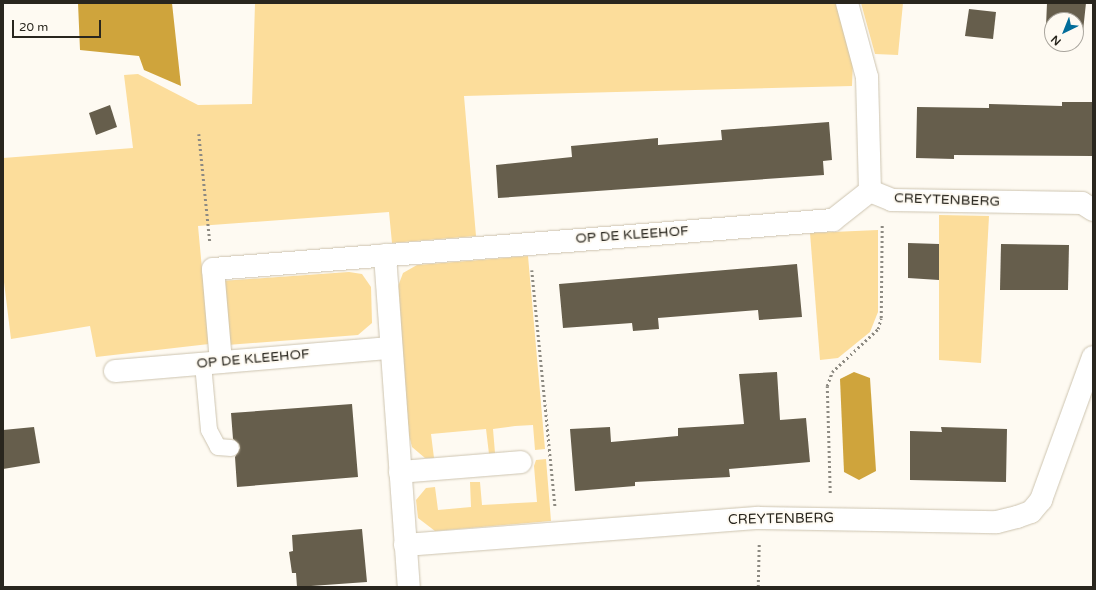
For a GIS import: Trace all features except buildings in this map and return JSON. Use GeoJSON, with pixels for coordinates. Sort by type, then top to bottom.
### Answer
{"type":"FeatureCollection","features":[{"type":"Feature","properties":{"kind":"street"},"geometry":{"type":"LineString","coordinates":[[847,3],[868,77],[877,194]]}},
{"type":"Feature","properties":{"kind":"street","name":"CREYTENBERG"},"geometry":{"type":"LineString","coordinates":[[877,194],[892,200],[1082,203],[1093,210]]}},
{"type":"Feature","properties":{"kind":"street","name":"OP DE KLEEHOF"},"geometry":{"type":"LineString","coordinates":[[213,269],[833,220],[877,194]]}},
{"type":"Feature","properties":{"kind":"street"},"geometry":{"type":"LineString","coordinates":[[385,255],[409,587]]}},
{"type":"Feature","properties":{"kind":"street"},"geometry":{"type":"LineString","coordinates":[[212,363],[213,269]]}},
{"type":"Feature","properties":{"kind":"street","name":"OP DE KLEEHOF"},"geometry":{"type":"LineString","coordinates":[[115,371],[391,348]]}},
{"type":"Feature","properties":{"kind":"street","name":"CREYTENBERG"},"geometry":{"type":"LineString","coordinates":[[405,545],[759,518],[831,518],[997,522],[1030,512],[1041,500],[1093,358]]}},
{"type":"Feature","properties":{"kind":"street"},"geometry":{"type":"LineString","coordinates":[[400,472],[521,462]]}},
{"type":"Feature","properties":{"kind":"lane"},"geometry":{"type":"LineString","coordinates":[[212,363],[209,430],[218,447],[231,448]]}},
{"type":"Feature","properties":{"kind":"path"},"geometry":{"type":"LineString","coordinates":[[199,134],[213,269]]}},
{"type":"Feature","properties":{"kind":"path"},"geometry":{"type":"LineString","coordinates":[[831,518],[827,386],[832,372],[878,329],[877,194]]}},
{"type":"Feature","properties":{"kind":"path"},"geometry":{"type":"LineString","coordinates":[[530,243],[557,533]]}},
{"type":"Feature","properties":{"kind":"path"},"geometry":{"type":"LineString","coordinates":[[758,587],[759,518]]}},
{"type":"Feature","properties":{"kind":"shaded area"},"geometry":{"type":"Polygon","coordinates":[[[78,3],[172,3],[181,86],[144,70],[139,56],[80,50],[78,3]]]}},
{"type":"Feature","properties":{"kind":"shaded area"},"geometry":{"type":"Polygon","coordinates":[[[255,3],[838,3],[853,60],[852,86],[464,96],[476,236],[392,243],[389,212],[198,226],[209,344],[96,357],[90,326],[11,339],[3,274],[3,158],[133,148],[124,75],[138,74],[198,105],[252,104],[255,3]]]}},
{"type":"Feature","properties":{"kind":"shaded area"},"geometry":{"type":"Polygon","coordinates":[[[861,3],[903,3],[898,55],[875,54],[861,3]]]}},
{"type":"Feature","properties":{"kind":"shaded area"},"geometry":{"type":"Polygon","coordinates":[[[939,215],[989,216],[981,363],[939,360],[939,215]]]}},
{"type":"Feature","properties":{"kind":"shaded area"},"geometry":{"type":"Polygon","coordinates":[[[878,230],[878,312],[870,332],[838,358],[820,360],[810,233],[878,230]]]}},
{"type":"Feature","properties":{"kind":"shaded area"},"geometry":{"type":"Polygon","coordinates":[[[528,256],[545,449],[535,450],[533,425],[515,426],[493,429],[495,453],[489,454],[486,429],[431,434],[434,458],[425,458],[412,447],[409,435],[397,289],[403,273],[417,265],[528,256]]]}},
{"type":"Feature","properties":{"kind":"shaded area"},"geometry":{"type":"Polygon","coordinates":[[[349,272],[362,274],[371,287],[372,323],[358,335],[227,345],[221,281],[349,272]]]}},
{"type":"Feature","properties":{"kind":"shaded area"},"geometry":{"type":"Polygon","coordinates":[[[854,372],[870,378],[876,471],[859,480],[844,472],[840,379],[854,372]]]}},
{"type":"Feature","properties":{"kind":"shaded area"},"geometry":{"type":"Polygon","coordinates":[[[546,459],[551,521],[435,531],[418,518],[416,500],[426,488],[435,487],[438,510],[471,507],[470,482],[480,482],[482,505],[537,502],[534,466],[536,460],[546,459]]]}}]}
